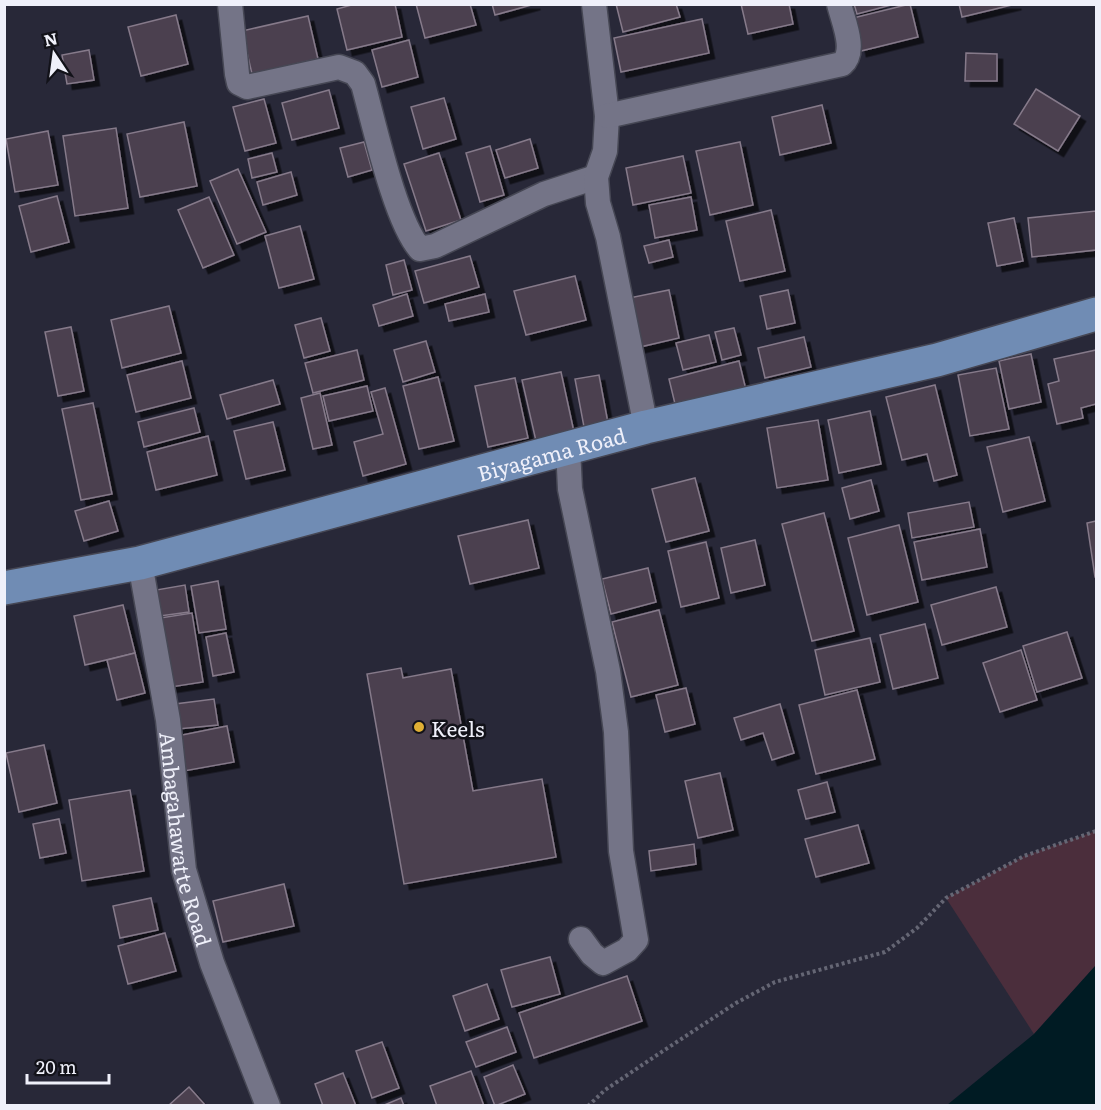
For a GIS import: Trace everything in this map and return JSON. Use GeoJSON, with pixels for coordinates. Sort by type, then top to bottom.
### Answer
{"type":"FeatureCollection","features":[{"type":"Feature","properties":{"kind":"main road","name":"Biyagama Road"},"geometry":{"type":"LineString","coordinates":[[4,588],[140,563],[646,427],[937,360],[1096,314]]}},
{"type":"Feature","properties":{"kind":"street"},"geometry":{"type":"LineString","coordinates":[[230,4],[239,83],[248,87],[339,67],[355,73],[363,84],[388,175],[412,240],[420,249],[435,246],[544,194],[596,177]]}},
{"type":"Feature","properties":{"kind":"street"},"geometry":{"type":"LineString","coordinates":[[594,4],[607,116],[605,151],[596,177],[598,203],[608,237],[646,427]]}},
{"type":"Feature","properties":{"kind":"street"},"geometry":{"type":"LineString","coordinates":[[607,116],[842,64],[849,50],[839,4]]}},
{"type":"Feature","properties":{"kind":"street"},"geometry":{"type":"LineString","coordinates":[[568,448],[570,489],[608,671],[616,732],[621,851],[636,940],[627,950],[603,963],[592,954],[581,939]]}},
{"type":"Feature","properties":{"kind":"street","name":"Ambagahawatte Road"},"geometry":{"type":"LineString","coordinates":[[140,563],[168,720],[184,870],[212,963],[268,1106]]}},
{"type":"Feature","properties":{"kind":"path"},"geometry":{"type":"LineString","coordinates":[[588,1106],[605,1090],[736,1003],[775,982],[885,952],[917,928],[946,898],[1024,856],[1096,831]]}},
{"type":"Feature","properties":{"kind":"shaded area"},"geometry":{"type":"Polygon","coordinates":[[[1096,831],[1096,965],[1034,1034],[946,898],[1024,856],[1096,831]]]}},
{"type":"Feature","properties":{"kind":"water"},"geometry":{"type":"Polygon","coordinates":[[[1096,965],[1096,1105],[947,1105],[1034,1034],[1096,965]]]}},
{"type":"Feature","properties":{"kind":"building"},"geometry":{"type":"Polygon","coordinates":[[[355,4],[395,4],[402,37],[347,50],[337,9],[355,4]]]}},
{"type":"Feature","properties":{"kind":"building"},"geometry":{"type":"Polygon","coordinates":[[[416,4],[470,4],[476,25],[425,38],[416,4]]]}},
{"type":"Feature","properties":{"kind":"building"},"geometry":{"type":"Polygon","coordinates":[[[492,4],[535,4],[495,15],[492,4]]]}},
{"type":"Feature","properties":{"kind":"building"},"geometry":{"type":"Polygon","coordinates":[[[616,4],[676,4],[680,17],[623,32],[616,4]]]}},
{"type":"Feature","properties":{"kind":"building"},"geometry":{"type":"Polygon","coordinates":[[[741,4],[789,4],[793,24],[748,34],[741,4]]]}},
{"type":"Feature","properties":{"kind":"building"},"geometry":{"type":"Polygon","coordinates":[[[854,4],[895,4],[857,14],[854,4]]]}},
{"type":"Feature","properties":{"kind":"building"},"geometry":{"type":"Polygon","coordinates":[[[910,4],[918,37],[861,51],[853,18],[910,4]]]}},
{"type":"Feature","properties":{"kind":"building"},"geometry":{"type":"Polygon","coordinates":[[[959,4],[1016,4],[962,17],[959,4]]]}},
{"type":"Feature","properties":{"kind":"building"},"geometry":{"type":"Polygon","coordinates":[[[176,15],[188,64],[141,76],[128,27],[176,15]]]}},
{"type":"Feature","properties":{"kind":"building"},"geometry":{"type":"Polygon","coordinates":[[[308,16],[318,59],[252,74],[242,31],[308,16]]]}},
{"type":"Feature","properties":{"kind":"building"},"geometry":{"type":"Polygon","coordinates":[[[702,19],[709,53],[621,72],[614,38],[702,19]]]}},
{"type":"Feature","properties":{"kind":"building"},"geometry":{"type":"Polygon","coordinates":[[[409,40],[418,77],[382,87],[372,50],[409,40]]]}},
{"type":"Feature","properties":{"kind":"building"},"geometry":{"type":"Polygon","coordinates":[[[89,50],[94,80],[67,84],[62,55],[89,50]]]}},
{"type":"Feature","properties":{"kind":"building"},"geometry":{"type":"Polygon","coordinates":[[[966,53],[997,54],[997,81],[965,81],[966,53]]]}},
{"type":"Feature","properties":{"kind":"building"},"geometry":{"type":"Polygon","coordinates":[[[1036,89],[1080,116],[1058,151],[1014,124],[1036,89]]]}},
{"type":"Feature","properties":{"kind":"building"},"geometry":{"type":"Polygon","coordinates":[[[329,90],[339,128],[292,140],[282,103],[329,90]]]}},
{"type":"Feature","properties":{"kind":"building"},"geometry":{"type":"Polygon","coordinates":[[[444,98],[456,139],[423,149],[411,107],[444,98]]]}},
{"type":"Feature","properties":{"kind":"building"},"geometry":{"type":"Polygon","coordinates":[[[264,99],[276,143],[245,151],[233,107],[264,99]]]}},
{"type":"Feature","properties":{"kind":"building"},"geometry":{"type":"Polygon","coordinates":[[[822,105],[831,143],[780,155],[772,117],[822,105]]]}},
{"type":"Feature","properties":{"kind":"building"},"geometry":{"type":"Polygon","coordinates":[[[184,122],[197,186],[140,197],[127,134],[184,122]]]}},
{"type":"Feature","properties":{"kind":"building"},"geometry":{"type":"Polygon","coordinates":[[[116,128],[128,208],[75,216],[63,136],[116,128]]]}},
{"type":"Feature","properties":{"kind":"building"},"geometry":{"type":"Polygon","coordinates":[[[48,131],[58,185],[15,192],[6,139],[48,131]]]}},
{"type":"Feature","properties":{"kind":"building"},"geometry":{"type":"Polygon","coordinates":[[[530,139],[538,168],[505,178],[496,150],[530,139]]]}},
{"type":"Feature","properties":{"kind":"building"},"geometry":{"type":"Polygon","coordinates":[[[364,142],[372,170],[348,177],[340,148],[364,142]]]}},
{"type":"Feature","properties":{"kind":"building"},"geometry":{"type":"Polygon","coordinates":[[[740,142],[753,205],[710,215],[696,151],[740,142]]]}},
{"type":"Feature","properties":{"kind":"building"},"geometry":{"type":"Polygon","coordinates":[[[490,146],[504,195],[480,202],[466,153],[490,146]]]}},
{"type":"Feature","properties":{"kind":"building"},"geometry":{"type":"Polygon","coordinates":[[[272,153],[277,172],[252,178],[248,159],[272,153]]]}},
{"type":"Feature","properties":{"kind":"building"},"geometry":{"type":"Polygon","coordinates":[[[439,153],[461,220],[426,231],[404,164],[439,153]]]}},
{"type":"Feature","properties":{"kind":"building"},"geometry":{"type":"Polygon","coordinates":[[[683,156],[691,193],[633,205],[626,168],[683,156]]]}},
{"type":"Feature","properties":{"kind":"building"},"geometry":{"type":"Polygon","coordinates":[[[238,169],[266,232],[237,244],[210,181],[238,169]]]}},
{"type":"Feature","properties":{"kind":"building"},"geometry":{"type":"Polygon","coordinates":[[[291,172],[297,195],[263,205],[257,182],[291,172]]]}},
{"type":"Feature","properties":{"kind":"building"},"geometry":{"type":"Polygon","coordinates":[[[57,196],[69,242],[31,252],[19,206],[57,196]]]}},
{"type":"Feature","properties":{"kind":"building"},"geometry":{"type":"Polygon","coordinates":[[[209,197],[234,255],[203,268],[178,210],[209,197]]]}},
{"type":"Feature","properties":{"kind":"building"},"geometry":{"type":"Polygon","coordinates":[[[691,197],[697,230],[655,238],[649,205],[691,197]]]}},
{"type":"Feature","properties":{"kind":"building"},"geometry":{"type":"Polygon","coordinates":[[[771,210],[785,271],[740,281],[726,221],[771,210]]]}},
{"type":"Feature","properties":{"kind":"building"},"geometry":{"type":"Polygon","coordinates":[[[1096,211],[1096,250],[1032,257],[1028,218],[1096,211]]]}},
{"type":"Feature","properties":{"kind":"building"},"geometry":{"type":"Polygon","coordinates":[[[1014,218],[1023,261],[997,266],[988,223],[1014,218]]]}},
{"type":"Feature","properties":{"kind":"building"},"geometry":{"type":"Polygon","coordinates":[[[300,226],[314,279],[279,288],[265,236],[300,226]]]}},
{"type":"Feature","properties":{"kind":"building"},"geometry":{"type":"Polygon","coordinates":[[[669,240],[673,257],[649,263],[644,246],[669,240]]]}},
{"type":"Feature","properties":{"kind":"building"},"geometry":{"type":"Polygon","coordinates":[[[470,256],[479,287],[424,303],[415,271],[470,256]]]}},
{"type":"Feature","properties":{"kind":"building"},"geometry":{"type":"Polygon","coordinates":[[[404,260],[412,290],[393,295],[386,265],[404,260]]]}},
{"type":"Feature","properties":{"kind":"building"},"geometry":{"type":"Polygon","coordinates":[[[575,276],[586,320],[526,335],[514,291],[575,276]]]}},
{"type":"Feature","properties":{"kind":"building"},"geometry":{"type":"Polygon","coordinates":[[[669,290],[679,338],[640,347],[629,298],[669,290]]]}},
{"type":"Feature","properties":{"kind":"building"},"geometry":{"type":"Polygon","coordinates":[[[788,290],[795,323],[767,329],[760,296],[788,290]]]}},
{"type":"Feature","properties":{"kind":"building"},"geometry":{"type":"Polygon","coordinates":[[[407,294],[413,316],[379,326],[373,305],[407,294]]]}},
{"type":"Feature","properties":{"kind":"building"},"geometry":{"type":"Polygon","coordinates":[[[485,294],[489,312],[449,321],[445,304],[485,294]]]}},
{"type":"Feature","properties":{"kind":"building"},"geometry":{"type":"Polygon","coordinates":[[[169,306],[181,353],[122,368],[111,320],[169,306]]]}},
{"type":"Feature","properties":{"kind":"building"},"geometry":{"type":"Polygon","coordinates":[[[321,318],[330,351],[304,358],[295,325],[321,318]]]}},
{"type":"Feature","properties":{"kind":"building"},"geometry":{"type":"Polygon","coordinates":[[[71,327],[84,391],[58,396],[45,332],[71,327]]]}},
{"type":"Feature","properties":{"kind":"building"},"geometry":{"type":"Polygon","coordinates":[[[734,328],[741,355],[722,360],[715,332],[734,328]]]}},
{"type":"Feature","properties":{"kind":"building"},"geometry":{"type":"Polygon","coordinates":[[[709,335],[716,362],[683,370],[676,343],[709,335]]]}},
{"type":"Feature","properties":{"kind":"building"},"geometry":{"type":"Polygon","coordinates":[[[804,337],[811,367],[765,378],[758,348],[804,337]]]}},
{"type":"Feature","properties":{"kind":"building"},"geometry":{"type":"Polygon","coordinates":[[[426,341],[435,372],[403,382],[394,350],[426,341]]]}},
{"type":"Feature","properties":{"kind":"building"},"geometry":{"type":"Polygon","coordinates":[[[357,350],[364,380],[313,393],[305,363],[357,350]]]}},
{"type":"Feature","properties":{"kind":"building"},"geometry":{"type":"Polygon","coordinates":[[[1096,350],[1096,404],[1081,408],[1083,418],[1057,424],[1048,384],[1059,381],[1054,359],[1096,350]]]}},
{"type":"Feature","properties":{"kind":"building"},"geometry":{"type":"Polygon","coordinates":[[[1031,354],[1041,402],[1009,409],[999,361],[1031,354]]]}},
{"type":"Feature","properties":{"kind":"building"},"geometry":{"type":"Polygon","coordinates":[[[182,361],[191,398],[136,412],[127,375],[182,361]]]}},
{"type":"Feature","properties":{"kind":"building"},"geometry":{"type":"Polygon","coordinates":[[[739,361],[746,390],[676,408],[669,379],[739,361]]]}},
{"type":"Feature","properties":{"kind":"building"},"geometry":{"type":"Polygon","coordinates":[[[996,368],[1009,429],[970,436],[958,375],[996,368]]]}},
{"type":"Feature","properties":{"kind":"building"},"geometry":{"type":"Polygon","coordinates":[[[561,372],[574,432],[536,441],[522,380],[561,372]]]}},
{"type":"Feature","properties":{"kind":"building"},"geometry":{"type":"Polygon","coordinates":[[[599,375],[608,423],[584,427],[575,379],[599,375]]]}},
{"type":"Feature","properties":{"kind":"building"},"geometry":{"type":"Polygon","coordinates":[[[438,377],[454,441],[419,449],[403,386],[438,377]]]}},
{"type":"Feature","properties":{"kind":"building"},"geometry":{"type":"Polygon","coordinates":[[[515,378],[528,438],[488,447],[475,386],[515,378]]]}},
{"type":"Feature","properties":{"kind":"building"},"geometry":{"type":"Polygon","coordinates":[[[273,380],[280,404],[227,419],[220,395],[273,380]]]}},
{"type":"Feature","properties":{"kind":"building"},"geometry":{"type":"Polygon","coordinates":[[[935,385],[957,475],[934,481],[927,454],[902,460],[886,397],[935,385]]]}},
{"type":"Feature","properties":{"kind":"building"},"geometry":{"type":"Polygon","coordinates":[[[367,386],[373,411],[329,421],[323,396],[367,386]]]}},
{"type":"Feature","properties":{"kind":"building"},"geometry":{"type":"Polygon","coordinates":[[[385,388],[406,464],[363,476],[354,442],[383,434],[371,392],[385,388]]]}},
{"type":"Feature","properties":{"kind":"building"},"geometry":{"type":"Polygon","coordinates":[[[320,393],[332,445],[313,449],[301,398],[320,393]]]}},
{"type":"Feature","properties":{"kind":"building"},"geometry":{"type":"Polygon","coordinates":[[[93,403],[112,494],[81,500],[62,409],[93,403]]]}},
{"type":"Feature","properties":{"kind":"building"},"geometry":{"type":"Polygon","coordinates":[[[194,408],[200,432],[144,447],[138,422],[194,408]]]}},
{"type":"Feature","properties":{"kind":"building"},"geometry":{"type":"Polygon","coordinates":[[[870,411],[881,464],[839,473],[828,420],[870,411]]]}},
{"type":"Feature","properties":{"kind":"building"},"geometry":{"type":"Polygon","coordinates":[[[818,420],[828,480],[777,488],[767,428],[818,420]]]}},
{"type":"Feature","properties":{"kind":"building"},"geometry":{"type":"Polygon","coordinates":[[[273,422],[285,470],[246,479],[234,431],[273,422]]]}},
{"type":"Feature","properties":{"kind":"building"},"geometry":{"type":"Polygon","coordinates":[[[208,436],[217,475],[156,490],[147,452],[208,436]]]}},
{"type":"Feature","properties":{"kind":"building"},"geometry":{"type":"Polygon","coordinates":[[[1029,437],[1045,501],[1003,512],[987,447],[1029,437]]]}},
{"type":"Feature","properties":{"kind":"building"},"geometry":{"type":"Polygon","coordinates":[[[695,478],[709,531],[666,542],[652,489],[695,478]]]}},
{"type":"Feature","properties":{"kind":"building"},"geometry":{"type":"Polygon","coordinates":[[[871,480],[879,511],[850,519],[842,488],[871,480]]]}},
{"type":"Feature","properties":{"kind":"building"},"geometry":{"type":"Polygon","coordinates":[[[109,501],[118,531],[84,541],[75,511],[109,501]]]}},
{"type":"Feature","properties":{"kind":"building"},"geometry":{"type":"Polygon","coordinates":[[[969,502],[974,527],[912,538],[908,513],[969,502]]]}},
{"type":"Feature","properties":{"kind":"building"},"geometry":{"type":"Polygon","coordinates":[[[824,513],[854,631],[812,641],[782,524],[824,513]]]}},
{"type":"Feature","properties":{"kind":"building"},"geometry":{"type":"Polygon","coordinates":[[[528,520],[539,568],[470,584],[458,536],[528,520]]]}},
{"type":"Feature","properties":{"kind":"building"},"geometry":{"type":"Polygon","coordinates":[[[1096,521],[1096,577],[1095,577],[1087,523],[1096,521]]]}},
{"type":"Feature","properties":{"kind":"building"},"geometry":{"type":"Polygon","coordinates":[[[899,525],[918,602],[867,615],[848,538],[899,525]]]}},
{"type":"Feature","properties":{"kind":"building"},"geometry":{"type":"Polygon","coordinates":[[[980,529],[987,567],[922,580],[914,542],[980,529]]]}},
{"type":"Feature","properties":{"kind":"building"},"geometry":{"type":"Polygon","coordinates":[[[755,540],[765,585],[731,593],[721,548],[755,540]]]}},
{"type":"Feature","properties":{"kind":"building"},"geometry":{"type":"Polygon","coordinates":[[[706,542],[719,598],[681,607],[668,551],[706,542]]]}},
{"type":"Feature","properties":{"kind":"building"},"geometry":{"type":"Polygon","coordinates":[[[648,568],[656,602],[611,614],[602,579],[648,568]]]}},
{"type":"Feature","properties":{"kind":"building"},"geometry":{"type":"Polygon","coordinates":[[[218,581],[226,629],[199,633],[191,586],[218,581]]]}},
{"type":"Feature","properties":{"kind":"building"},"geometry":{"type":"Polygon","coordinates":[[[185,585],[189,612],[160,616],[156,590],[185,585]]]}},
{"type":"Feature","properties":{"kind":"building"},"geometry":{"type":"Polygon","coordinates":[[[996,587],[1007,627],[942,645],[931,605],[996,587]]]}},
{"type":"Feature","properties":{"kind":"building"},"geometry":{"type":"Polygon","coordinates":[[[123,605],[135,653],[85,665],[74,616],[123,605]]]}},
{"type":"Feature","properties":{"kind":"building"},"geometry":{"type":"Polygon","coordinates":[[[659,610],[678,685],[631,697],[612,622],[659,610]]]}},
{"type":"Feature","properties":{"kind":"building"},"geometry":{"type":"Polygon","coordinates":[[[192,613],[203,682],[171,687],[160,618],[192,613]]]}},
{"type":"Feature","properties":{"kind":"building"},"geometry":{"type":"Polygon","coordinates":[[[925,624],[938,678],[893,689],[880,635],[925,624]]]}},
{"type":"Feature","properties":{"kind":"building"},"geometry":{"type":"Polygon","coordinates":[[[1067,632],[1082,678],[1037,692],[1023,646],[1067,632]]]}},
{"type":"Feature","properties":{"kind":"building"},"geometry":{"type":"Polygon","coordinates":[[[226,633],[234,672],[213,676],[206,637],[226,633]]]}},
{"type":"Feature","properties":{"kind":"building"},"geometry":{"type":"Polygon","coordinates":[[[870,638],[880,682],[825,695],[815,650],[870,638]]]}},
{"type":"Feature","properties":{"kind":"building"},"geometry":{"type":"Polygon","coordinates":[[[1021,650],[1037,700],[1000,712],[983,663],[1021,650]]]}},
{"type":"Feature","properties":{"kind":"building"},"geometry":{"type":"Polygon","coordinates":[[[135,653],[145,693],[117,700],[107,660],[135,653]]]}},
{"type":"Feature","properties":{"kind":"building"},"geometry":{"type":"Polygon","coordinates":[[[401,668],[403,678],[451,669],[473,791],[542,779],[556,857],[404,884],[367,674],[401,668]]]}},
{"type":"Feature","properties":{"kind":"building"},"geometry":{"type":"Polygon","coordinates":[[[686,688],[695,724],[665,732],[656,695],[686,688]]]}},
{"type":"Feature","properties":{"kind":"building"},"geometry":{"type":"Polygon","coordinates":[[[857,690],[875,759],[816,774],[799,705],[857,690]]]}},
{"type":"Feature","properties":{"kind":"building"},"geometry":{"type":"Polygon","coordinates":[[[214,699],[218,725],[178,729],[175,704],[214,699]]]}},
{"type":"Feature","properties":{"kind":"building"},"geometry":{"type":"Polygon","coordinates":[[[780,704],[794,753],[772,760],[763,733],[741,740],[734,718],[780,704]]]}},
{"type":"Feature","properties":{"kind":"building"},"geometry":{"type":"Polygon","coordinates":[[[227,726],[234,762],[184,771],[177,736],[227,726]]]}},
{"type":"Feature","properties":{"kind":"building"},"geometry":{"type":"Polygon","coordinates":[[[44,745],[57,803],[19,812],[6,753],[44,745]]]}},
{"type":"Feature","properties":{"kind":"building"},"geometry":{"type":"Polygon","coordinates":[[[720,773],[733,830],[698,838],[685,781],[720,773]]]}},
{"type":"Feature","properties":{"kind":"building"},"geometry":{"type":"Polygon","coordinates":[[[827,782],[835,812],[806,819],[798,790],[827,782]]]}},
{"type":"Feature","properties":{"kind":"building"},"geometry":{"type":"Polygon","coordinates":[[[130,790],[144,871],[82,881],[69,800],[130,790]]]}},
{"type":"Feature","properties":{"kind":"building"},"geometry":{"type":"Polygon","coordinates":[[[59,819],[66,853],[40,858],[33,824],[59,819]]]}},
{"type":"Feature","properties":{"kind":"building"},"geometry":{"type":"Polygon","coordinates":[[[858,825],[869,863],[816,877],[805,839],[858,825]]]}},
{"type":"Feature","properties":{"kind":"building"},"geometry":{"type":"Polygon","coordinates":[[[694,844],[696,864],[651,871],[649,851],[694,844]]]}},
{"type":"Feature","properties":{"kind":"building"},"geometry":{"type":"Polygon","coordinates":[[[284,884],[294,926],[223,942],[213,901],[284,884]]]}},
{"type":"Feature","properties":{"kind":"building"},"geometry":{"type":"Polygon","coordinates":[[[151,898],[158,930],[120,938],[113,906],[151,898]]]}},
{"type":"Feature","properties":{"kind":"building"},"geometry":{"type":"Polygon","coordinates":[[[165,933],[176,971],[128,984],[118,946],[165,933]]]}},
{"type":"Feature","properties":{"kind":"building"},"geometry":{"type":"Polygon","coordinates":[[[550,957],[560,994],[512,1007],[501,970],[550,957]]]}},
{"type":"Feature","properties":{"kind":"building"},"geometry":{"type":"Polygon","coordinates":[[[627,976],[642,1021],[534,1058],[519,1013],[627,976]]]}},
{"type":"Feature","properties":{"kind":"building"},"geometry":{"type":"Polygon","coordinates":[[[487,984],[499,1019],[465,1031],[453,996],[487,984]]]}},
{"type":"Feature","properties":{"kind":"building"},"geometry":{"type":"Polygon","coordinates":[[[507,1027],[516,1052],[476,1067],[466,1042],[507,1027]]]}},
{"type":"Feature","properties":{"kind":"building"},"geometry":{"type":"Polygon","coordinates":[[[382,1042],[399,1088],[372,1098],[356,1051],[382,1042]]]}},
{"type":"Feature","properties":{"kind":"building"},"geometry":{"type":"Polygon","coordinates":[[[513,1065],[525,1094],[495,1106],[484,1077],[513,1065]]]}},
{"type":"Feature","properties":{"kind":"building"},"geometry":{"type":"Polygon","coordinates":[[[471,1071],[484,1106],[437,1106],[430,1086],[471,1071]]]}},
{"type":"Feature","properties":{"kind":"building"},"geometry":{"type":"Polygon","coordinates":[[[343,1073],[356,1106],[323,1106],[315,1084],[343,1073]]]}},
{"type":"Feature","properties":{"kind":"building"},"geometry":{"type":"Polygon","coordinates":[[[189,1087],[206,1106],[168,1106],[189,1087]]]}},
{"type":"Feature","properties":{"kind":"building"},"geometry":{"type":"Polygon","coordinates":[[[401,1098],[404,1106],[382,1106],[401,1098]]]}},
{"type":"Feature","properties":{"kind":"place","name":"Keels"},"geometry":{"type":"Point","coordinates":[419,727]}}]}
